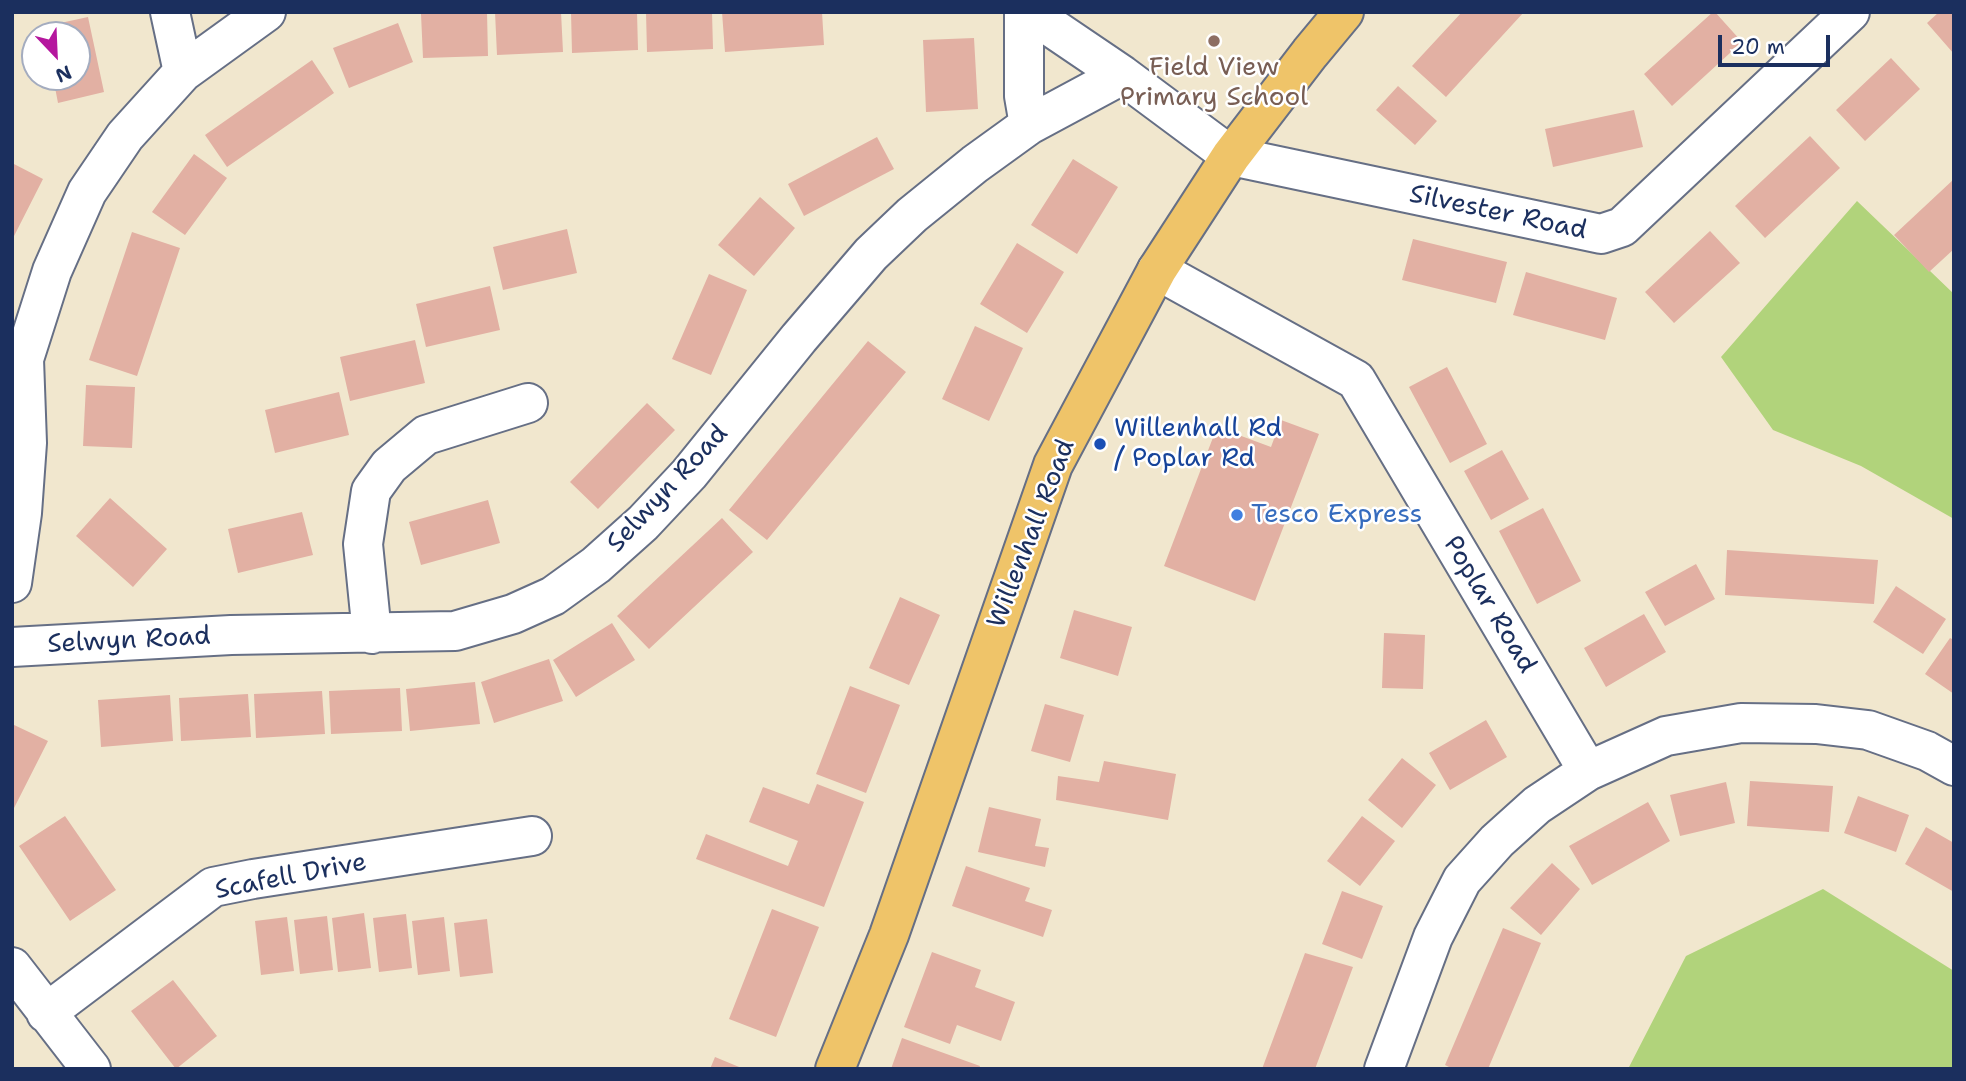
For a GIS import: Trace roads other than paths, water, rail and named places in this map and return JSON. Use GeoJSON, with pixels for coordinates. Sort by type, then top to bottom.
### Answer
{"type":"FeatureCollection","features":[{"type":"Feature","properties":{"kind":"main road","name":"Willenhall Road"},"geometry":{"type":"LineString","coordinates":[[835,1069],[889,935],[1054,465],[1157,270],[1231,156],[1344,12]]}},
{"type":"Feature","properties":{"kind":"street"},"geometry":{"type":"LineString","coordinates":[[170,12],[183,72]]}},
{"type":"Feature","properties":{"kind":"street"},"geometry":{"type":"LineString","coordinates":[[12,583],[22,513],[27,443],[24,359],[52,271],[87,192],[125,136],[183,72],[266,12]]}},
{"type":"Feature","properties":{"kind":"street"},"geometry":{"type":"LineString","coordinates":[[1026,12],[1122,75],[1231,156]]}},
{"type":"Feature","properties":{"kind":"street"},"geometry":{"type":"LineString","coordinates":[[1026,12],[1024,96],[1028,125]]}},
{"type":"Feature","properties":{"kind":"street","name":"Silvester Road"},"geometry":{"type":"LineString","coordinates":[[1231,156],[1601,234],[1622,227],[1850,12]]}},
{"type":"Feature","properties":{"kind":"street","name":"Selwyn Road"},"geometry":{"type":"LineString","coordinates":[[12,647],[231,635],[455,631],[513,614],[553,596],[596,565],[643,523],[689,474],[871,254],[912,215],[1028,125],[1122,75]]}},
{"type":"Feature","properties":{"kind":"street","name":"Poplar Road"},"geometry":{"type":"LineString","coordinates":[[1157,270],[1356,380],[1588,771]]}},
{"type":"Feature","properties":{"kind":"street"},"geometry":{"type":"LineString","coordinates":[[372,634],[363,544],[371,491],[388,466],[426,435],[528,403]]}},
{"type":"Feature","properties":{"kind":"street"},"geometry":{"type":"LineString","coordinates":[[1384,1069],[1433,937],[1462,880],[1497,841],[1537,805],[1588,771],[1666,736],[1741,723],[1816,723],[1868,730],[1927,751],[1954,766]]}},
{"type":"Feature","properties":{"kind":"street","name":"Scafell Drive"},"geometry":{"type":"LineString","coordinates":[[46,1013],[213,887],[532,836]]}},
{"type":"Feature","properties":{"kind":"street"},"geometry":{"type":"LineString","coordinates":[[12,967],[91,1069]]}},
{"type":"Feature","properties":{"kind":"place","name":"Field View Primary School"},"geometry":{"type":"Point","coordinates":[1214,41]}},
{"type":"Feature","properties":{"kind":"place","name":"Willenhall Rd / Poplar Rd"},"geometry":{"type":"Point","coordinates":[1100,444]}},
{"type":"Feature","properties":{"kind":"place","name":"Tesco Express"},"geometry":{"type":"Point","coordinates":[1237,515]}}]}
